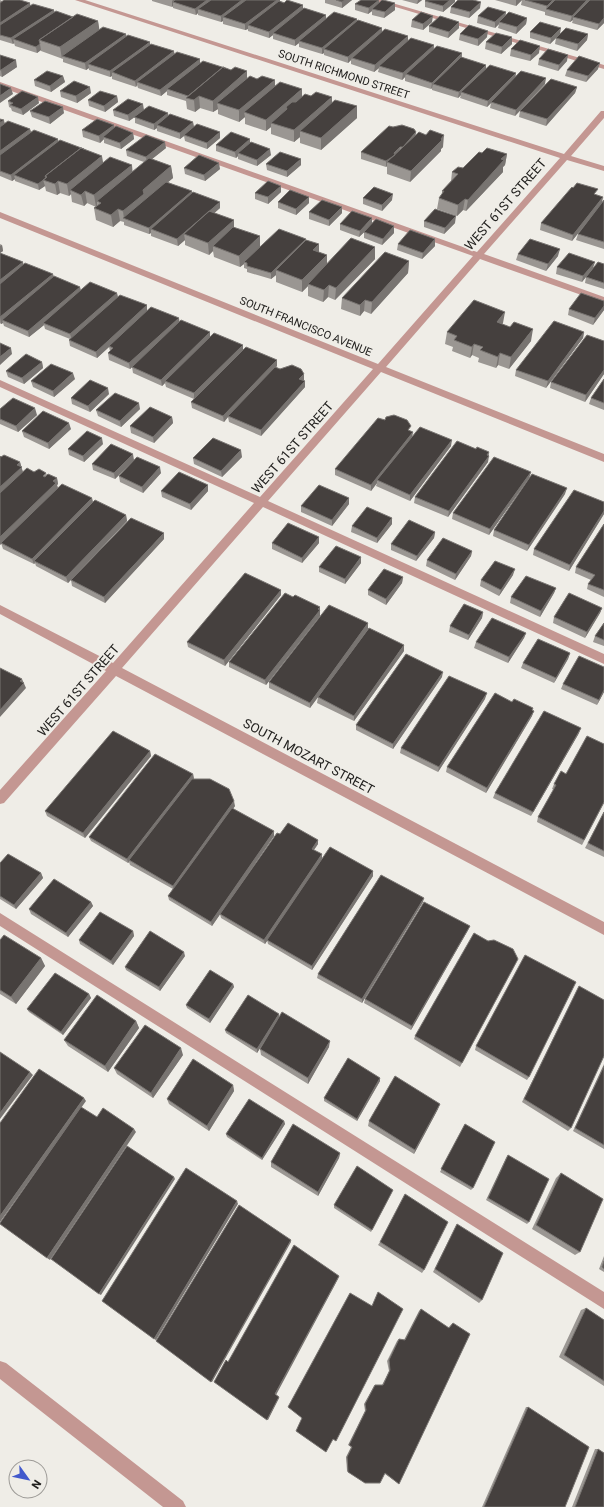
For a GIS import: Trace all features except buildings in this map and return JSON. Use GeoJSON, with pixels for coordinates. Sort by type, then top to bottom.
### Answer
{"type":"FeatureCollection","features":[{"type":"Feature","properties":{"kind":"street","name":"SOUTH RICHMOND STREET"},"geometry":{"type":"LineString","coordinates":[[78,0],[604,169]]}},
{"type":"Feature","properties":{"kind":"street"},"geometry":{"type":"LineString","coordinates":[[375,0],[604,67]]}},
{"type":"Feature","properties":{"kind":"street"},"geometry":{"type":"LineString","coordinates":[[0,84],[604,300]]}},
{"type":"Feature","properties":{"kind":"street","name":"WEST 61ST STREET"},"geometry":{"type":"LineString","coordinates":[[0,799],[604,113]]}},
{"type":"Feature","properties":{"kind":"street","name":"SOUTH FRANCISCO AVENUE"},"geometry":{"type":"LineString","coordinates":[[0,215],[604,458]]}},
{"type":"Feature","properties":{"kind":"street"},"geometry":{"type":"LineString","coordinates":[[0,383],[604,659]]}},
{"type":"Feature","properties":{"kind":"street","name":"SOUTH MOZART STREET"},"geometry":{"type":"LineString","coordinates":[[0,609],[604,929]]}},
{"type":"Feature","properties":{"kind":"street"},"geometry":{"type":"LineString","coordinates":[[0,919],[604,1301]]}},
{"type":"Feature","properties":{"kind":"street"},"geometry":{"type":"LineString","coordinates":[[0,1369],[177,1507]]}}]}
